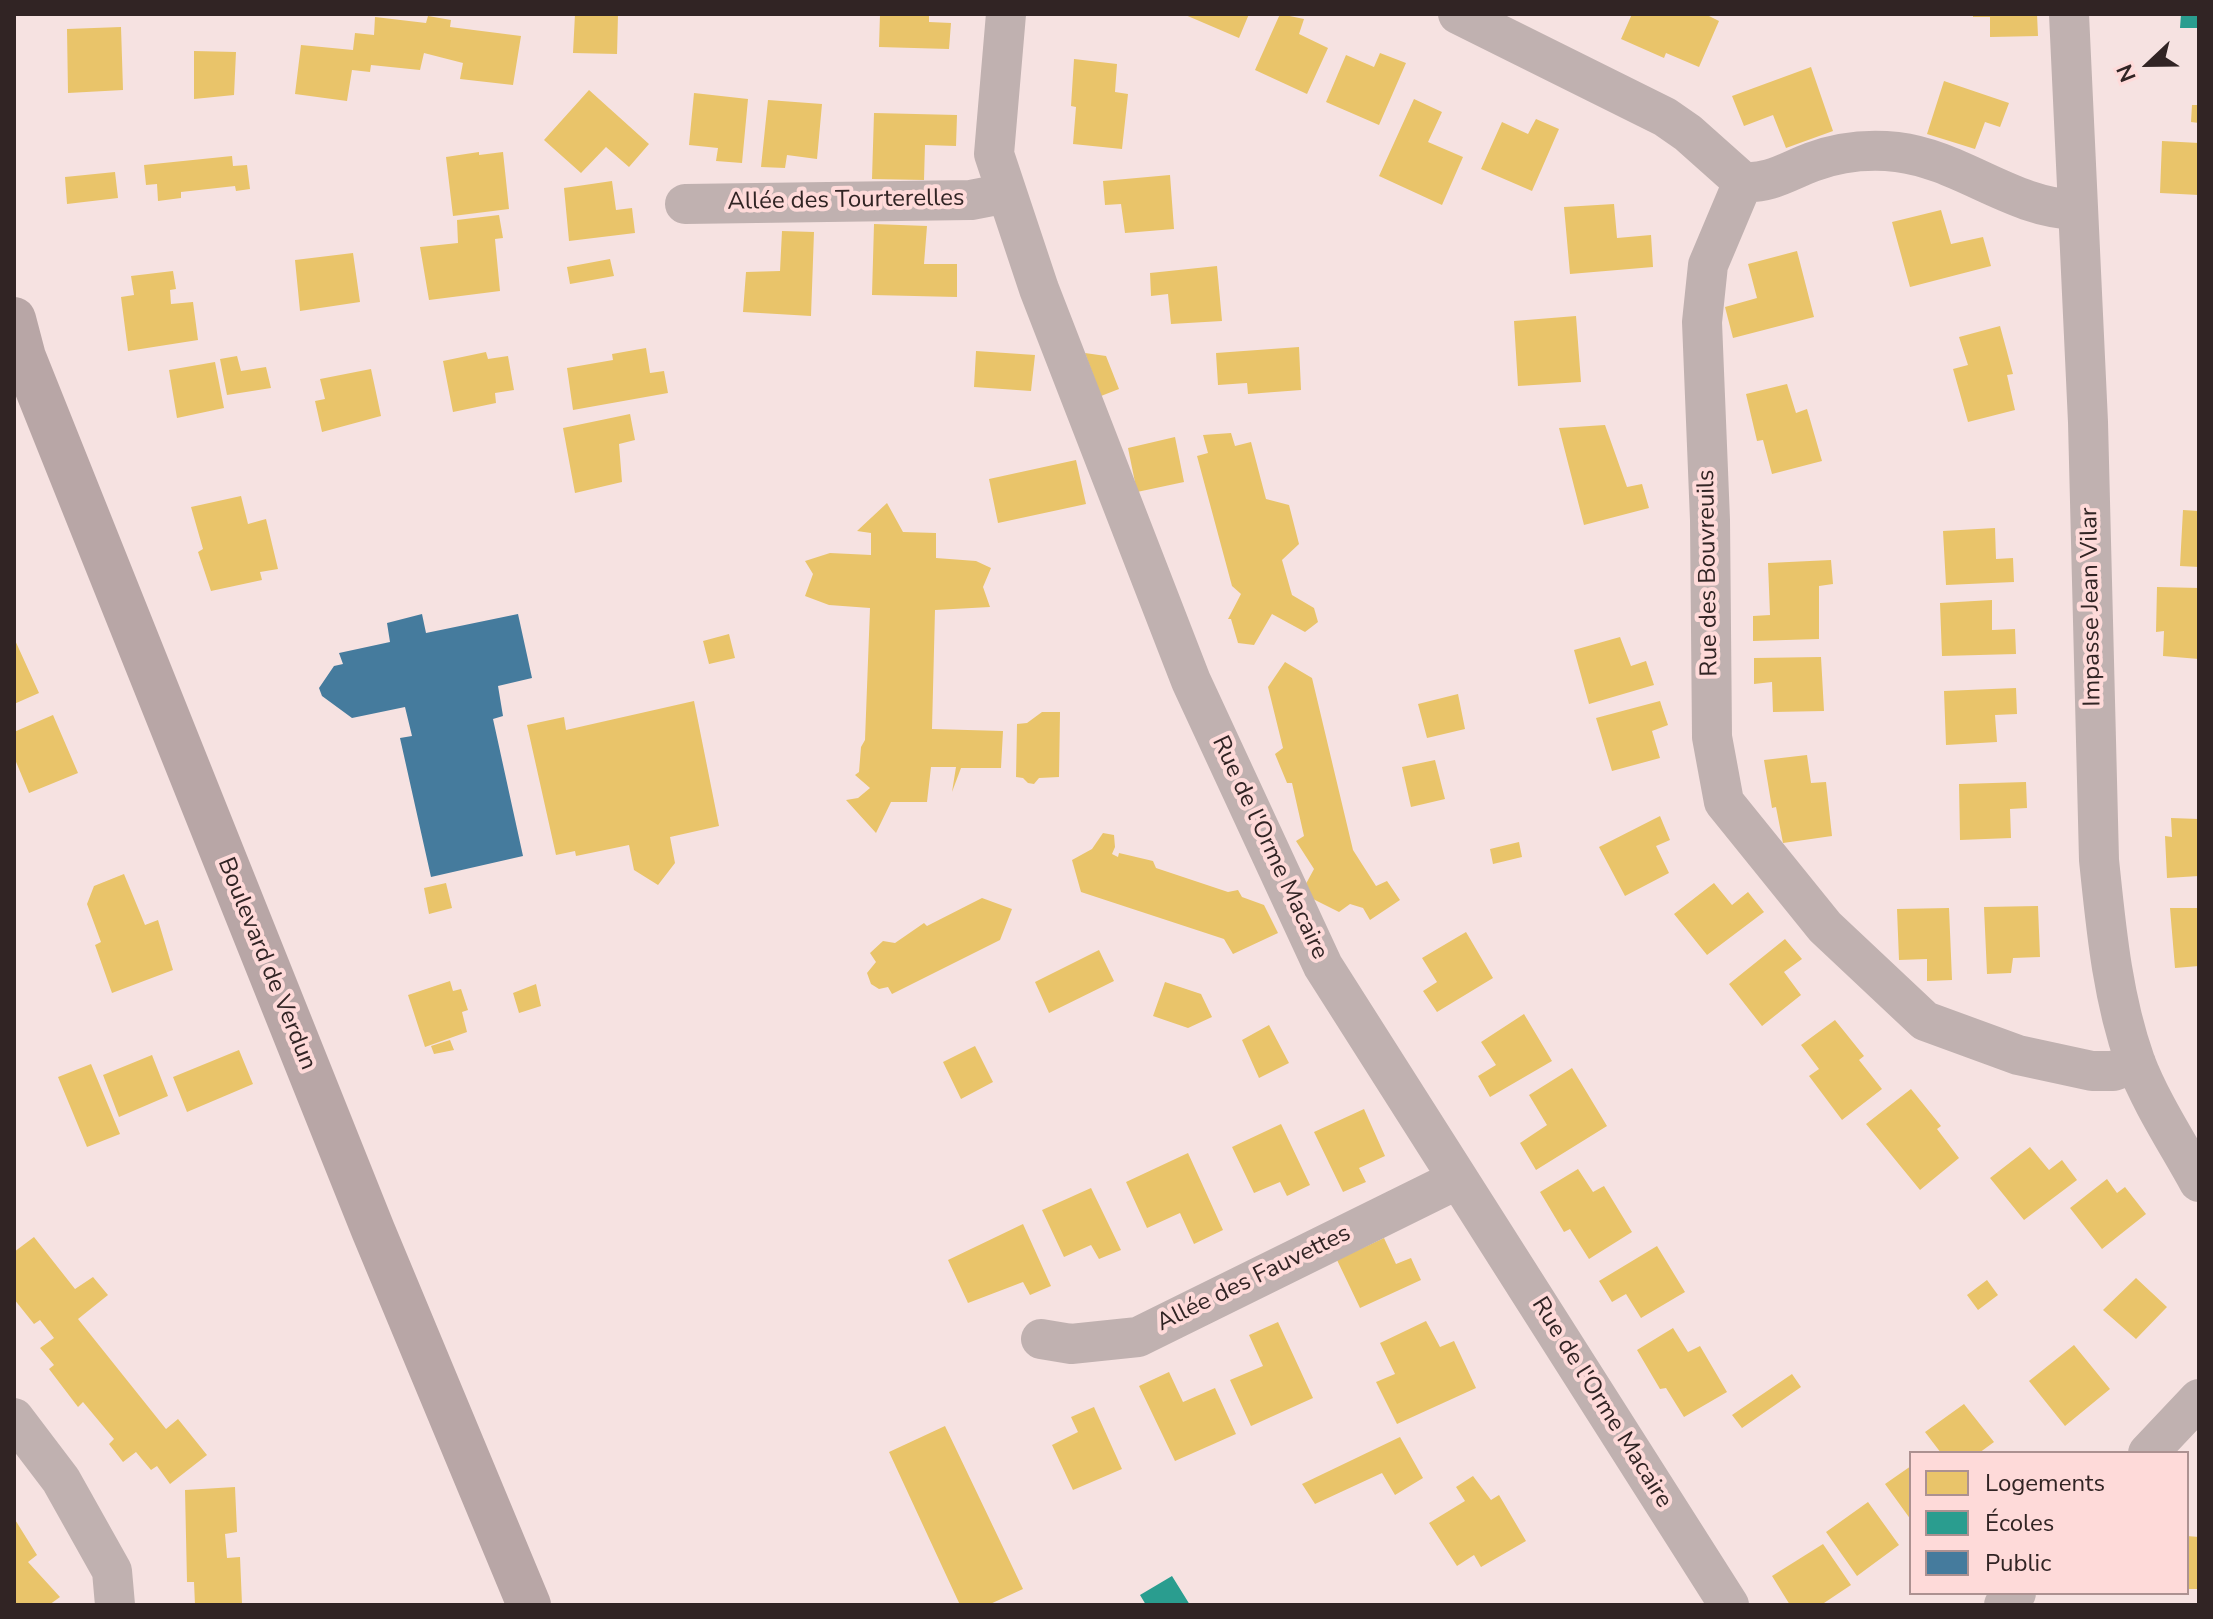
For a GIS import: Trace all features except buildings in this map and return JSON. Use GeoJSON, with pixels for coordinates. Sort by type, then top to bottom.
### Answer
{"type":"FeatureCollection","features":[{"type":"Feature","properties":{"kind":"main road","name":"Boulevard de Verdun"},"geometry":{"type":"LineString","coordinates":[[14,319],[24,357],[236,891],[529,1605]]}},
{"type":"Feature","properties":{"kind":"street","name":"Rue de l'Orme Macaire"},"geometry":{"type":"LineString","coordinates":[[1006,14],[994,154],[1039,289],[1191,681],[1323,966],[1729,1605]]}},
{"type":"Feature","properties":{"kind":"street"},"geometry":{"type":"LineString","coordinates":[[1458,14],[1665,117],[1688,133],[1743,182],[1771,180],[1832,156],[1888,152],[1942,162],[2039,205],[2077,210]]}},
{"type":"Feature","properties":{"kind":"street","name":"Impasse Jean Vilar"},"geometry":{"type":"LineString","coordinates":[[2069,14],[2088,422],[2099,860],[2113,976],[2136,1063],[2199,1182]]}},
{"type":"Feature","properties":{"kind":"street","name":"Rue des Bouvreuils"},"geometry":{"type":"LineString","coordinates":[[1743,182],[1708,265],[1702,322],[1710,520],[1712,737],[1724,802],[1825,927],[1925,1021],[2018,1055],[2092,1071],[2113,1071],[2136,1063]]}},
{"type":"Feature","properties":{"kind":"street","name":"Allée des Tourterelles"},"geometry":{"type":"LineString","coordinates":[[685,204],[971,200],[1007,193]]}},
{"type":"Feature","properties":{"kind":"street","name":"Allée des Fauvettes"},"geometry":{"type":"LineString","coordinates":[[1041,1339],[1071,1344],[1138,1337],[1458,1179]]}},
{"type":"Feature","properties":{"kind":"street"},"geometry":{"type":"LineString","coordinates":[[2150,1451],[2199,1399]]}},
{"type":"Feature","properties":{"kind":"street"},"geometry":{"type":"LineString","coordinates":[[14,1418],[61,1480],[112,1571],[115,1605]]}}]}
